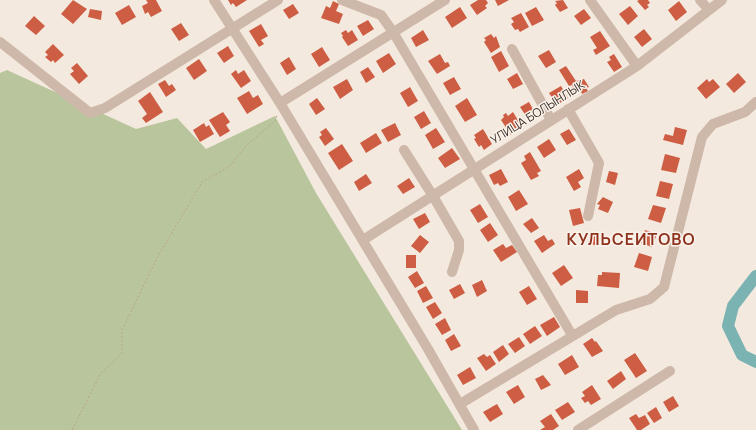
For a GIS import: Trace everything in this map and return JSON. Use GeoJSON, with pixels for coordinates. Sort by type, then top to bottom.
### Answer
{"type":"FeatureCollection","features":[{"type":"Feature","properties":{"kind":"street"},"geometry":{"type":"LineString","coordinates":[[214,0],[280,103],[460,404],[474,430]]}},
{"type":"Feature","properties":{"kind":"street"},"geometry":{"type":"LineString","coordinates":[[0,42],[90,113],[105,108],[278,0]]}},
{"type":"Feature","properties":{"kind":"street"},"geometry":{"type":"LineString","coordinates":[[342,0],[381,15],[393,32],[572,336]]}},
{"type":"Feature","properties":{"kind":"street"},"geometry":{"type":"LineString","coordinates":[[280,103],[445,0]]}},
{"type":"Feature","properties":{"kind":"street"},"geometry":{"type":"LineString","coordinates":[[590,0],[637,66]]}},
{"type":"Feature","properties":{"kind":"street"},"geometry":{"type":"LineString","coordinates":[[700,0],[709,10]]}},
{"type":"Feature","properties":{"kind":"street","name":"УЛИЦА БОЛЫНЛЫК"},"geometry":{"type":"LineString","coordinates":[[362,240],[637,66],[722,0]]}},
{"type":"Feature","properties":{"kind":"street"},"geometry":{"type":"LineString","coordinates":[[512,49],[551,120]]}},
{"type":"Feature","properties":{"kind":"street"},"geometry":{"type":"LineString","coordinates":[[460,404],[616,310],[650,299],[664,287],[702,137],[713,124],[745,112],[756,102]]}},
{"type":"Feature","properties":{"kind":"street"},"geometry":{"type":"LineString","coordinates":[[568,110],[599,163],[588,216]]}},
{"type":"Feature","properties":{"kind":"street"},"geometry":{"type":"LineString","coordinates":[[404,150],[459,241],[459,250],[452,272]]}},
{"type":"Feature","properties":{"kind":"street"},"geometry":{"type":"LineString","coordinates":[[578,430],[670,371]]}},
{"type":"Feature","properties":{"kind":"path"},"geometry":{"type":"LineString","coordinates":[[72,430],[101,373],[122,353],[122,330],[157,258],[202,182],[230,166],[245,147],[275,121],[280,103]]}},
{"type":"Feature","properties":{"kind":"green space"},"geometry":{"type":"Polygon","coordinates":[[[7,70],[136,129],[177,118],[206,149],[275,116],[316,193],[462,430],[0,430],[0,73],[7,70]]]}},
{"type":"Feature","properties":{"kind":"building"},"geometry":{"type":"Polygon","coordinates":[[[73,0],[87,9],[73,24],[61,14],[73,0]]]}},
{"type":"Feature","properties":{"kind":"building"},"geometry":{"type":"Polygon","coordinates":[[[146,0],[156,0],[162,11],[151,17],[148,12],[145,14],[142,6],[148,3],[146,0]]]}},
{"type":"Feature","properties":{"kind":"building"},"geometry":{"type":"Polygon","coordinates":[[[228,0],[247,0],[236,7],[233,3],[231,5],[228,0]]]}},
{"type":"Feature","properties":{"kind":"building"},"geometry":{"type":"Polygon","coordinates":[[[478,0],[486,0],[488,3],[485,6],[487,8],[477,15],[470,5],[478,0]]]}},
{"type":"Feature","properties":{"kind":"building"},"geometry":{"type":"Polygon","coordinates":[[[495,0],[509,0],[498,6],[495,0]]]}},
{"type":"Feature","properties":{"kind":"building"},"geometry":{"type":"Polygon","coordinates":[[[563,0],[568,8],[560,12],[555,5],[557,3],[555,1],[563,0]]]}},
{"type":"Feature","properties":{"kind":"building"},"geometry":{"type":"Polygon","coordinates":[[[648,0],[650,3],[647,5],[649,7],[645,10],[637,1],[648,0]]]}},
{"type":"Feature","properties":{"kind":"building"},"geometry":{"type":"Polygon","coordinates":[[[333,1],[339,4],[336,11],[343,14],[339,24],[321,18],[326,6],[330,8],[333,1]]]}},
{"type":"Feature","properties":{"kind":"building"},"geometry":{"type":"Polygon","coordinates":[[[679,1],[687,12],[676,21],[668,10],[679,1]]]}},
{"type":"Feature","properties":{"kind":"building"},"geometry":{"type":"Polygon","coordinates":[[[293,4],[299,13],[289,19],[283,10],[293,4]]]}},
{"type":"Feature","properties":{"kind":"building"},"geometry":{"type":"Polygon","coordinates":[[[129,5],[136,17],[122,25],[115,13],[129,5]]]}},
{"type":"Feature","properties":{"kind":"building"},"geometry":{"type":"Polygon","coordinates":[[[630,6],[638,16],[628,25],[619,14],[630,6]]]}},
{"type":"Feature","properties":{"kind":"building"},"geometry":{"type":"Polygon","coordinates":[[[460,7],[467,18],[452,28],[445,17],[460,7]]]}},
{"type":"Feature","properties":{"kind":"building"},"geometry":{"type":"Polygon","coordinates":[[[536,7],[544,20],[532,26],[525,13],[536,7]]]}},
{"type":"Feature","properties":{"kind":"building"},"geometry":{"type":"Polygon","coordinates":[[[90,9],[102,11],[101,20],[88,17],[90,9]]]}},
{"type":"Feature","properties":{"kind":"building"},"geometry":{"type":"Polygon","coordinates":[[[584,9],[591,18],[581,25],[574,16],[584,9]]]}},
{"type":"Feature","properties":{"kind":"building"},"geometry":{"type":"Polygon","coordinates":[[[521,13],[529,27],[520,32],[518,29],[515,30],[511,24],[514,22],[511,18],[521,13]]]}},
{"type":"Feature","properties":{"kind":"building"},"geometry":{"type":"Polygon","coordinates":[[[34,16],[45,26],[36,35],[25,26],[34,16]]]}},
{"type":"Feature","properties":{"kind":"building"},"geometry":{"type":"Polygon","coordinates":[[[368,20],[374,29],[363,36],[357,26],[368,20]]]}},
{"type":"Feature","properties":{"kind":"building"},"geometry":{"type":"Polygon","coordinates":[[[181,23],[189,35],[179,41],[171,29],[181,23]]]}},
{"type":"Feature","properties":{"kind":"building"},"geometry":{"type":"Polygon","coordinates":[[[261,24],[268,36],[261,40],[264,44],[259,47],[249,31],[261,24]]]}},
{"type":"Feature","properties":{"kind":"building"},"geometry":{"type":"Polygon","coordinates":[[[644,29],[652,39],[642,47],[634,37],[644,29]]]}},
{"type":"Feature","properties":{"kind":"building"},"geometry":{"type":"Polygon","coordinates":[[[346,30],[348,33],[352,30],[358,40],[348,46],[341,33],[346,30]]]}},
{"type":"Feature","properties":{"kind":"building"},"geometry":{"type":"Polygon","coordinates":[[[423,30],[429,40],[416,47],[411,38],[423,30]]]}},
{"type":"Feature","properties":{"kind":"building"},"geometry":{"type":"Polygon","coordinates":[[[600,31],[610,46],[596,55],[593,50],[597,48],[590,37],[600,31]]]}},
{"type":"Feature","properties":{"kind":"building"},"geometry":{"type":"Polygon","coordinates":[[[491,34],[494,38],[496,36],[500,47],[491,53],[484,42],[486,40],[484,38],[491,34]]]}},
{"type":"Feature","properties":{"kind":"building"},"geometry":{"type":"Polygon","coordinates":[[[53,44],[64,55],[55,63],[53,60],[51,62],[45,57],[48,55],[45,52],[53,44]]]}},
{"type":"Feature","properties":{"kind":"building"},"geometry":{"type":"Polygon","coordinates":[[[228,46],[234,56],[224,63],[217,53],[228,46]]]}},
{"type":"Feature","properties":{"kind":"building"},"geometry":{"type":"Polygon","coordinates":[[[322,47],[330,60],[319,67],[311,54],[322,47]]]}},
{"type":"Feature","properties":{"kind":"building"},"geometry":{"type":"Polygon","coordinates":[[[549,50],[556,62],[546,68],[538,56],[549,50]]]}},
{"type":"Feature","properties":{"kind":"building"},"geometry":{"type":"Polygon","coordinates":[[[501,51],[509,66],[499,72],[491,57],[501,51]]]}},
{"type":"Feature","properties":{"kind":"building"},"geometry":{"type":"Polygon","coordinates":[[[389,53],[396,64],[383,73],[376,61],[389,53]]]}},
{"type":"Feature","properties":{"kind":"building"},"geometry":{"type":"Polygon","coordinates":[[[440,54],[445,63],[448,62],[450,66],[437,74],[428,61],[440,54]]]}},
{"type":"Feature","properties":{"kind":"building"},"geometry":{"type":"Polygon","coordinates":[[[614,54],[622,67],[614,72],[607,62],[611,60],[609,57],[614,54]]]}},
{"type":"Feature","properties":{"kind":"building"},"geometry":{"type":"Polygon","coordinates":[[[289,57],[296,69],[287,75],[280,63],[289,57]]]}},
{"type":"Feature","properties":{"kind":"building"},"geometry":{"type":"Polygon","coordinates":[[[199,59],[207,71],[194,80],[186,68],[199,59]]]}},
{"type":"Feature","properties":{"kind":"building"},"geometry":{"type":"Polygon","coordinates":[[[77,63],[88,76],[79,84],[70,74],[74,71],[71,68],[77,63]]]}},
{"type":"Feature","properties":{"kind":"building"},"geometry":{"type":"Polygon","coordinates":[[[566,66],[576,81],[584,79],[589,87],[586,88],[588,91],[582,94],[581,91],[573,96],[569,90],[573,87],[572,85],[569,86],[559,70],[566,66]]]}},
{"type":"Feature","properties":{"kind":"building"},"geometry":{"type":"Polygon","coordinates":[[[368,67],[375,77],[366,83],[360,72],[368,67]]]}},
{"type":"Feature","properties":{"kind":"building"},"geometry":{"type":"Polygon","coordinates":[[[236,70],[238,74],[244,70],[251,81],[241,88],[231,74],[236,70]]]}},
{"type":"Feature","properties":{"kind":"building"},"geometry":{"type":"Polygon","coordinates":[[[517,73],[523,84],[513,89],[507,79],[517,73]]]}},
{"type":"Feature","properties":{"kind":"building"},"geometry":{"type":"Polygon","coordinates":[[[738,73],[746,82],[734,93],[726,84],[738,73]]]}},
{"type":"Feature","properties":{"kind":"building"},"geometry":{"type":"Polygon","coordinates":[[[454,77],[461,89],[450,95],[443,83],[454,77]]]}},
{"type":"Feature","properties":{"kind":"building"},"geometry":{"type":"Polygon","coordinates":[[[347,79],[353,90],[340,99],[333,87],[347,79]]]}},
{"type":"Feature","properties":{"kind":"building"},"geometry":{"type":"Polygon","coordinates":[[[707,79],[709,82],[713,79],[720,87],[706,99],[697,88],[707,79]]]}},
{"type":"Feature","properties":{"kind":"building"},"geometry":{"type":"Polygon","coordinates":[[[165,80],[169,86],[172,84],[176,90],[166,97],[158,84],[165,80]]]}},
{"type":"Feature","properties":{"kind":"building"},"geometry":{"type":"Polygon","coordinates":[[[561,86],[568,98],[557,105],[549,93],[561,86]]]}},
{"type":"Feature","properties":{"kind":"building"},"geometry":{"type":"Polygon","coordinates":[[[410,87],[418,101],[408,107],[400,93],[410,87]]]}},
{"type":"Feature","properties":{"kind":"building"},"geometry":{"type":"Polygon","coordinates":[[[249,91],[253,98],[258,95],[263,104],[247,114],[237,98],[249,91]]]}},
{"type":"Feature","properties":{"kind":"building"},"geometry":{"type":"Polygon","coordinates":[[[150,92],[163,112],[146,123],[142,118],[147,114],[138,101],[150,92]]]}},
{"type":"Feature","properties":{"kind":"building"},"geometry":{"type":"Polygon","coordinates":[[[317,98],[325,109],[316,115],[309,104],[317,98]]]}},
{"type":"Feature","properties":{"kind":"building"},"geometry":{"type":"Polygon","coordinates":[[[467,98],[477,115],[465,122],[455,106],[467,98]]]}},
{"type":"Feature","properties":{"kind":"building"},"geometry":{"type":"Polygon","coordinates":[[[529,102],[534,111],[526,116],[520,107],[529,102]]]}},
{"type":"Feature","properties":{"kind":"building"},"geometry":{"type":"Polygon","coordinates":[[[424,111],[431,123],[421,129],[414,117],[424,111]]]}},
{"type":"Feature","properties":{"kind":"building"},"geometry":{"type":"Polygon","coordinates":[[[223,112],[230,122],[226,125],[230,131],[220,137],[209,120],[223,112]]]}},
{"type":"Feature","properties":{"kind":"building"},"geometry":{"type":"Polygon","coordinates":[[[513,112],[522,127],[511,135],[501,120],[504,117],[503,115],[506,113],[508,116],[513,112]]]}},
{"type":"Feature","properties":{"kind":"building"},"geometry":{"type":"Polygon","coordinates":[[[204,123],[206,127],[209,125],[214,134],[200,142],[193,130],[204,123]]]}},
{"type":"Feature","properties":{"kind":"building"},"geometry":{"type":"Polygon","coordinates":[[[395,123],[401,135],[388,142],[381,130],[395,123]]]}},
{"type":"Feature","properties":{"kind":"building"},"geometry":{"type":"Polygon","coordinates":[[[675,127],[687,130],[683,145],[663,140],[665,134],[673,136],[675,127]]]}},
{"type":"Feature","properties":{"kind":"building"},"geometry":{"type":"Polygon","coordinates":[[[326,128],[334,139],[325,146],[319,137],[322,135],[320,132],[326,128]]]}},
{"type":"Feature","properties":{"kind":"building"},"geometry":{"type":"Polygon","coordinates":[[[436,128],[445,142],[433,149],[425,135],[436,128]]]}},
{"type":"Feature","properties":{"kind":"building"},"geometry":{"type":"Polygon","coordinates":[[[483,129],[492,144],[484,150],[481,145],[479,147],[474,139],[476,138],[474,135],[483,129]]]}},
{"type":"Feature","properties":{"kind":"building"},"geometry":{"type":"Polygon","coordinates":[[[569,129],[576,140],[567,145],[560,134],[569,129]]]}},
{"type":"Feature","properties":{"kind":"building"},"geometry":{"type":"Polygon","coordinates":[[[376,133],[382,143],[366,153],[360,143],[376,133]]]}},
{"type":"Feature","properties":{"kind":"building"},"geometry":{"type":"Polygon","coordinates":[[[549,139],[556,150],[544,158],[537,147],[549,139]]]}},
{"type":"Feature","properties":{"kind":"building"},"geometry":{"type":"Polygon","coordinates":[[[342,144],[353,161],[339,170],[328,153],[342,144]]]}},
{"type":"Feature","properties":{"kind":"building"},"geometry":{"type":"Polygon","coordinates":[[[452,148],[460,159],[445,168],[438,158],[452,148]]]}},
{"type":"Feature","properties":{"kind":"building"},"geometry":{"type":"Polygon","coordinates":[[[530,152],[541,171],[537,173],[539,176],[531,180],[521,163],[526,160],[524,156],[530,152]]]}},
{"type":"Feature","properties":{"kind":"building"},"geometry":{"type":"Polygon","coordinates":[[[665,154],[680,158],[676,173],[661,170],[665,154]]]}},
{"type":"Feature","properties":{"kind":"building"},"geometry":{"type":"Polygon","coordinates":[[[501,169],[508,182],[500,186],[498,183],[494,185],[489,175],[501,169]]]}},
{"type":"Feature","properties":{"kind":"building"},"geometry":{"type":"Polygon","coordinates":[[[579,169],[584,178],[578,182],[581,187],[574,191],[566,177],[579,169]]]}},
{"type":"Feature","properties":{"kind":"building"},"geometry":{"type":"Polygon","coordinates":[[[609,171],[618,173],[615,185],[606,182],[609,171]]]}},
{"type":"Feature","properties":{"kind":"building"},"geometry":{"type":"Polygon","coordinates":[[[366,174],[372,183],[359,191],[354,182],[366,174]]]}},
{"type":"Feature","properties":{"kind":"building"},"geometry":{"type":"Polygon","coordinates":[[[409,178],[415,187],[403,194],[397,186],[409,178]]]}},
{"type":"Feature","properties":{"kind":"building"},"geometry":{"type":"Polygon","coordinates":[[[660,181],[673,184],[669,199],[656,196],[660,181]]]}},
{"type":"Feature","properties":{"kind":"building"},"geometry":{"type":"Polygon","coordinates":[[[519,190],[528,204],[516,211],[508,197],[519,190]]]}},
{"type":"Feature","properties":{"kind":"building"},"geometry":{"type":"Polygon","coordinates":[[[603,197],[613,202],[608,213],[598,209],[600,205],[597,204],[603,197]]]}},
{"type":"Feature","properties":{"kind":"building"},"geometry":{"type":"Polygon","coordinates":[[[480,204],[488,217],[478,223],[470,210],[480,204]]]}},
{"type":"Feature","properties":{"kind":"building"},"geometry":{"type":"Polygon","coordinates":[[[653,205],[666,208],[661,223],[648,219],[653,205]]]}},
{"type":"Feature","properties":{"kind":"building"},"geometry":{"type":"Polygon","coordinates":[[[580,208],[584,223],[573,226],[569,210],[580,208]]]}},
{"type":"Feature","properties":{"kind":"building"},"geometry":{"type":"Polygon","coordinates":[[[425,213],[430,222],[419,229],[413,219],[425,213]]]}},
{"type":"Feature","properties":{"kind":"building"},"geometry":{"type":"Polygon","coordinates":[[[532,218],[539,228],[531,233],[523,224],[532,218]]]}},
{"type":"Feature","properties":{"kind":"building"},"geometry":{"type":"Polygon","coordinates":[[[490,223],[498,235],[488,242],[480,230],[490,223]]]}},
{"type":"Feature","properties":{"kind":"building"},"geometry":{"type":"Polygon","coordinates":[[[645,230],[657,234],[652,247],[641,243],[645,230]]]}},
{"type":"Feature","properties":{"kind":"building"},"geometry":{"type":"Polygon","coordinates":[[[591,234],[601,237],[598,246],[588,243],[591,234]]]}},
{"type":"Feature","properties":{"kind":"building"},"geometry":{"type":"Polygon","coordinates":[[[420,235],[429,242],[420,253],[411,246],[420,235]]]}},
{"type":"Feature","properties":{"kind":"building"},"geometry":{"type":"Polygon","coordinates":[[[544,235],[548,241],[552,239],[555,244],[542,253],[534,241],[544,235]]]}},
{"type":"Feature","properties":{"kind":"building"},"geometry":{"type":"Polygon","coordinates":[[[503,244],[506,248],[512,245],[517,252],[501,262],[493,250],[503,244]]]}},
{"type":"Feature","properties":{"kind":"building"},"geometry":{"type":"Polygon","coordinates":[[[639,253],[652,257],[648,271],[634,267],[639,253]]]}},
{"type":"Feature","properties":{"kind":"building"},"geometry":{"type":"Polygon","coordinates":[[[406,255],[416,255],[416,268],[406,268],[406,255]]]}},
{"type":"Feature","properties":{"kind":"building"},"geometry":{"type":"Polygon","coordinates":[[[564,265],[573,278],[561,286],[552,273],[564,265]]]}},
{"type":"Feature","properties":{"kind":"building"},"geometry":{"type":"Polygon","coordinates":[[[417,271],[424,283],[415,288],[408,277],[417,271]]]}},
{"type":"Feature","properties":{"kind":"building"},"geometry":{"type":"Polygon","coordinates":[[[602,272],[620,273],[619,288],[597,286],[598,275],[602,275],[602,272]]]}},
{"type":"Feature","properties":{"kind":"building"},"geometry":{"type":"Polygon","coordinates":[[[482,280],[487,291],[477,297],[472,285],[482,280]]]}},
{"type":"Feature","properties":{"kind":"building"},"geometry":{"type":"Polygon","coordinates":[[[460,284],[465,293],[454,299],[449,290],[460,284]]]}},
{"type":"Feature","properties":{"kind":"building"},"geometry":{"type":"Polygon","coordinates":[[[426,286],[433,298],[423,303],[417,291],[426,286]]]}},
{"type":"Feature","properties":{"kind":"building"},"geometry":{"type":"Polygon","coordinates":[[[529,286],[537,299],[527,305],[519,292],[529,286]]]}},
{"type":"Feature","properties":{"kind":"building"},"geometry":{"type":"Polygon","coordinates":[[[576,290],[588,291],[588,303],[576,303],[576,290]]]}},
{"type":"Feature","properties":{"kind":"building"},"geometry":{"type":"Polygon","coordinates":[[[435,302],[442,313],[433,319],[426,307],[435,302]]]}},
{"type":"Feature","properties":{"kind":"building"},"geometry":{"type":"Polygon","coordinates":[[[554,317],[560,327],[547,336],[540,325],[554,317]]]}},
{"type":"Feature","properties":{"kind":"building"},"geometry":{"type":"Polygon","coordinates":[[[445,318],[451,330],[442,335],[435,324],[445,318]]]}},
{"type":"Feature","properties":{"kind":"building"},"geometry":{"type":"Polygon","coordinates":[[[535,326],[542,336],[530,344],[523,334],[535,326]]]}},
{"type":"Feature","properties":{"kind":"building"},"geometry":{"type":"Polygon","coordinates":[[[454,334],[461,346],[451,351],[445,340],[454,334]]]}},
{"type":"Feature","properties":{"kind":"building"},"geometry":{"type":"Polygon","coordinates":[[[519,337],[525,346],[515,353],[508,344],[519,337]]]}},
{"type":"Feature","properties":{"kind":"building"},"geometry":{"type":"Polygon","coordinates":[[[592,338],[603,351],[592,357],[583,344],[592,338]]]}},
{"type":"Feature","properties":{"kind":"building"},"geometry":{"type":"Polygon","coordinates":[[[503,345],[509,354],[499,362],[493,352],[503,345]]]}},
{"type":"Feature","properties":{"kind":"building"},"geometry":{"type":"Polygon","coordinates":[[[635,353],[647,371],[636,378],[624,360],[635,353]]]}},
{"type":"Feature","properties":{"kind":"building"},"geometry":{"type":"Polygon","coordinates":[[[484,354],[487,357],[490,355],[496,364],[486,371],[477,358],[484,354]]]}},
{"type":"Feature","properties":{"kind":"building"},"geometry":{"type":"Polygon","coordinates":[[[572,355],[579,367],[565,375],[558,364],[572,355]]]}},
{"type":"Feature","properties":{"kind":"building"},"geometry":{"type":"Polygon","coordinates":[[[470,367],[476,378],[463,385],[457,375],[470,367]]]}},
{"type":"Feature","properties":{"kind":"building"},"geometry":{"type":"Polygon","coordinates":[[[621,371],[626,379],[613,389],[607,381],[621,371]]]}},
{"type":"Feature","properties":{"kind":"building"},"geometry":{"type":"Polygon","coordinates":[[[543,375],[551,385],[541,390],[535,379],[543,375]]]}},
{"type":"Feature","properties":{"kind":"building"},"geometry":{"type":"Polygon","coordinates":[[[518,385],[525,397],[514,404],[506,392],[518,385]]]}},
{"type":"Feature","properties":{"kind":"building"},"geometry":{"type":"Polygon","coordinates":[[[592,385],[601,399],[591,405],[588,401],[585,403],[581,398],[585,396],[582,392],[592,385]]]}},
{"type":"Feature","properties":{"kind":"building"},"geometry":{"type":"Polygon","coordinates":[[[673,396],[679,406],[669,412],[663,402],[673,396]]]}},
{"type":"Feature","properties":{"kind":"building"},"geometry":{"type":"Polygon","coordinates":[[[568,402],[575,412],[562,420],[555,410],[568,402]]]}},
{"type":"Feature","properties":{"kind":"building"},"geometry":{"type":"Polygon","coordinates":[[[497,404],[503,414],[490,422],[483,412],[497,404]]]}},
{"type":"Feature","properties":{"kind":"building"},"geometry":{"type":"Polygon","coordinates":[[[656,407],[662,418],[654,423],[647,413],[656,407]]]}},
{"type":"Feature","properties":{"kind":"building"},"geometry":{"type":"Polygon","coordinates":[[[551,414],[559,426],[553,430],[540,430],[545,427],[540,421],[551,414]]]}},
{"type":"Feature","properties":{"kind":"building"},"geometry":{"type":"Polygon","coordinates":[[[636,414],[639,418],[645,415],[650,424],[641,430],[637,430],[629,418],[636,414]]]}},
{"type":"Feature","properties":{"kind":"waterway"},"geometry":{"type":"LineString","coordinates":[[756,276],[733,306],[728,326],[742,355],[756,362]]}},
{"type":"Feature","properties":{"kind":"district","name":"КУЛЬСЕИТОВО"},"geometry":{"type":"Point","coordinates":[631,241]}}]}
